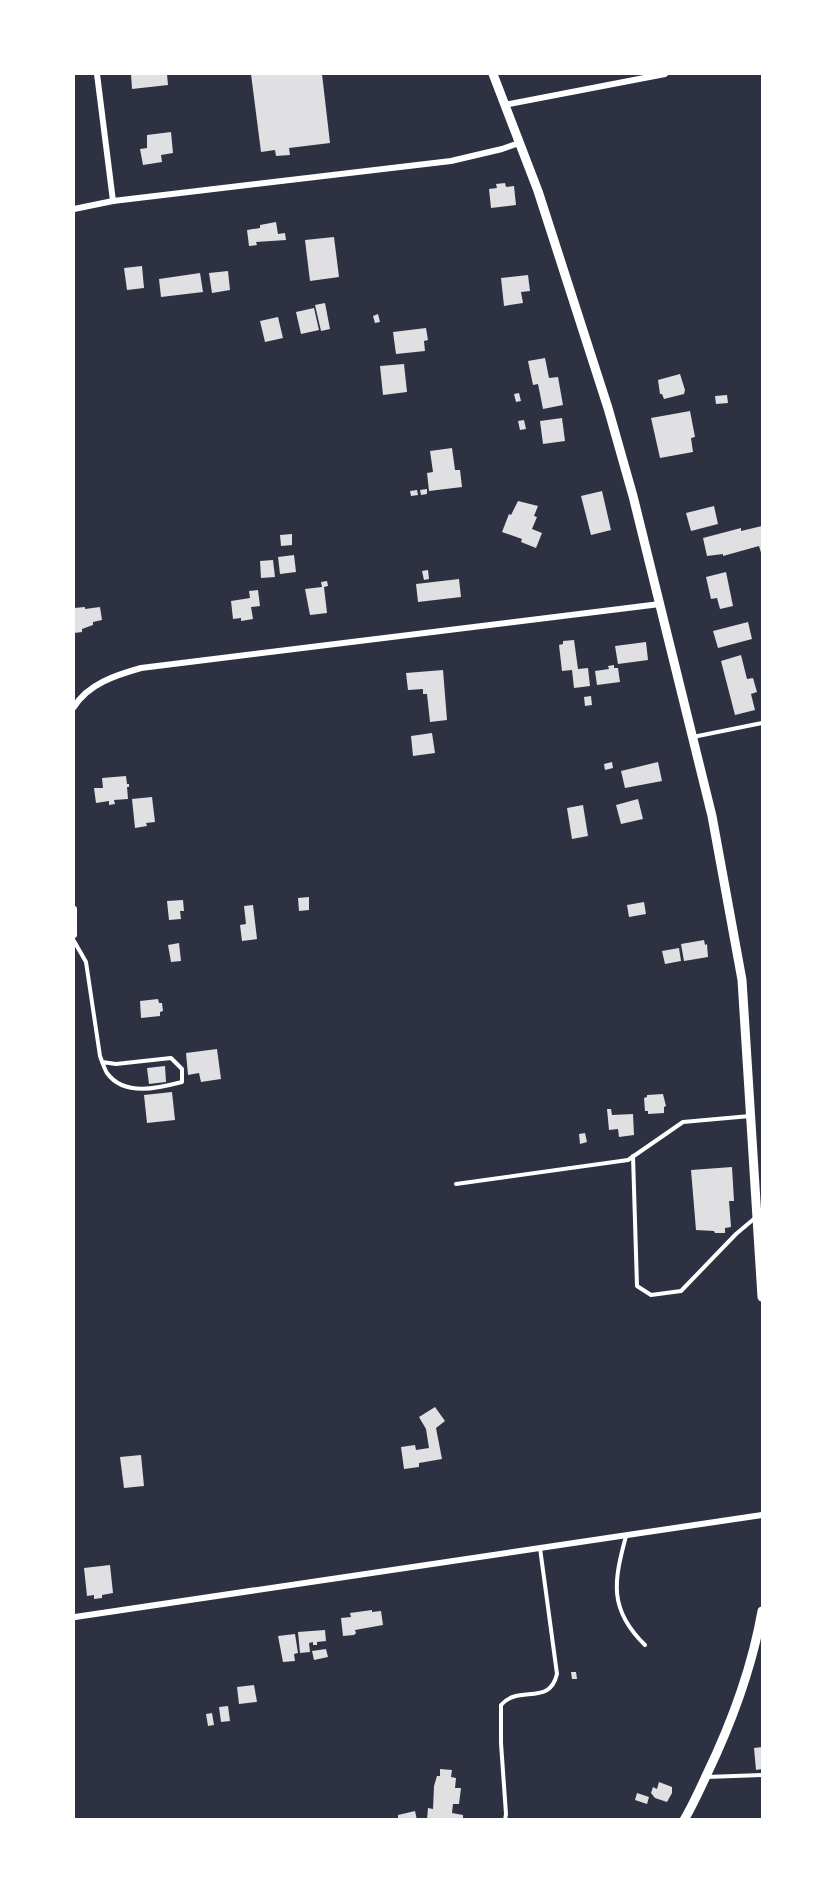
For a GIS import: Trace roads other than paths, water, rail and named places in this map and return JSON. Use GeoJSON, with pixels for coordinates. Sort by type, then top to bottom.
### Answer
{"type":"FeatureCollection","features":[{"type":"Feature","properties":{"kind":"street"},"geometry":{"type":"LineString","coordinates":[[97,74],[113,201]]}},
{"type":"Feature","properties":{"kind":"street"},"geometry":{"type":"LineString","coordinates":[[493,74],[538,191],[608,408],[633,496],[715,827],[742,980],[762,1298]]}},
{"type":"Feature","properties":{"kind":"street"},"geometry":{"type":"LineString","coordinates":[[504,105],[665,74]]}},
{"type":"Feature","properties":{"kind":"street"},"geometry":{"type":"LineString","coordinates":[[74,209],[113,201],[451,160],[519,143]]}},
{"type":"Feature","properties":{"kind":"street"},"geometry":{"type":"LineString","coordinates":[[74,704],[112,677],[141,668],[660,604]]}},
{"type":"Feature","properties":{"kind":"street"},"geometry":{"type":"LineString","coordinates":[[74,909],[74,935]]}},
{"type":"Feature","properties":{"kind":"street"},"geometry":{"type":"LineString","coordinates":[[74,1619],[762,1515]]}},
{"type":"Feature","properties":{"kind":"street"},"geometry":{"type":"LineString","coordinates":[[684,1820],[737,1707],[762,1611]]}},
{"type":"Feature","properties":{"kind":"lane"},"geometry":{"type":"LineString","coordinates":[[693,737],[762,723]]}},
{"type":"Feature","properties":{"kind":"lane"},"geometry":{"type":"LineString","coordinates":[[74,941],[86,962],[100,1056],[102,1062],[108,1074],[127,1088],[154,1089],[182,1082],[182,1070],[171,1058],[116,1064],[102,1062]]}},
{"type":"Feature","properties":{"kind":"lane"},"geometry":{"type":"LineString","coordinates":[[456,1184],[628,1160],[683,1122],[751,1116]]}},
{"type":"Feature","properties":{"kind":"lane"},"geometry":{"type":"LineString","coordinates":[[633,1156],[637,1286],[651,1295],[681,1292],[736,1234],[757,1216]]}},
{"type":"Feature","properties":{"kind":"lane"},"geometry":{"type":"LineString","coordinates":[[626,1536],[618,1569],[617,1596],[625,1620],[632,1632],[645,1645]]}},
{"type":"Feature","properties":{"kind":"lane"},"geometry":{"type":"LineString","coordinates":[[505,1820],[500,1732],[501,1705],[513,1696],[547,1691],[554,1684],[557,1674],[540,1548]]}},
{"type":"Feature","properties":{"kind":"lane"},"geometry":{"type":"LineString","coordinates":[[706,1777],[762,1775]]}}]}
